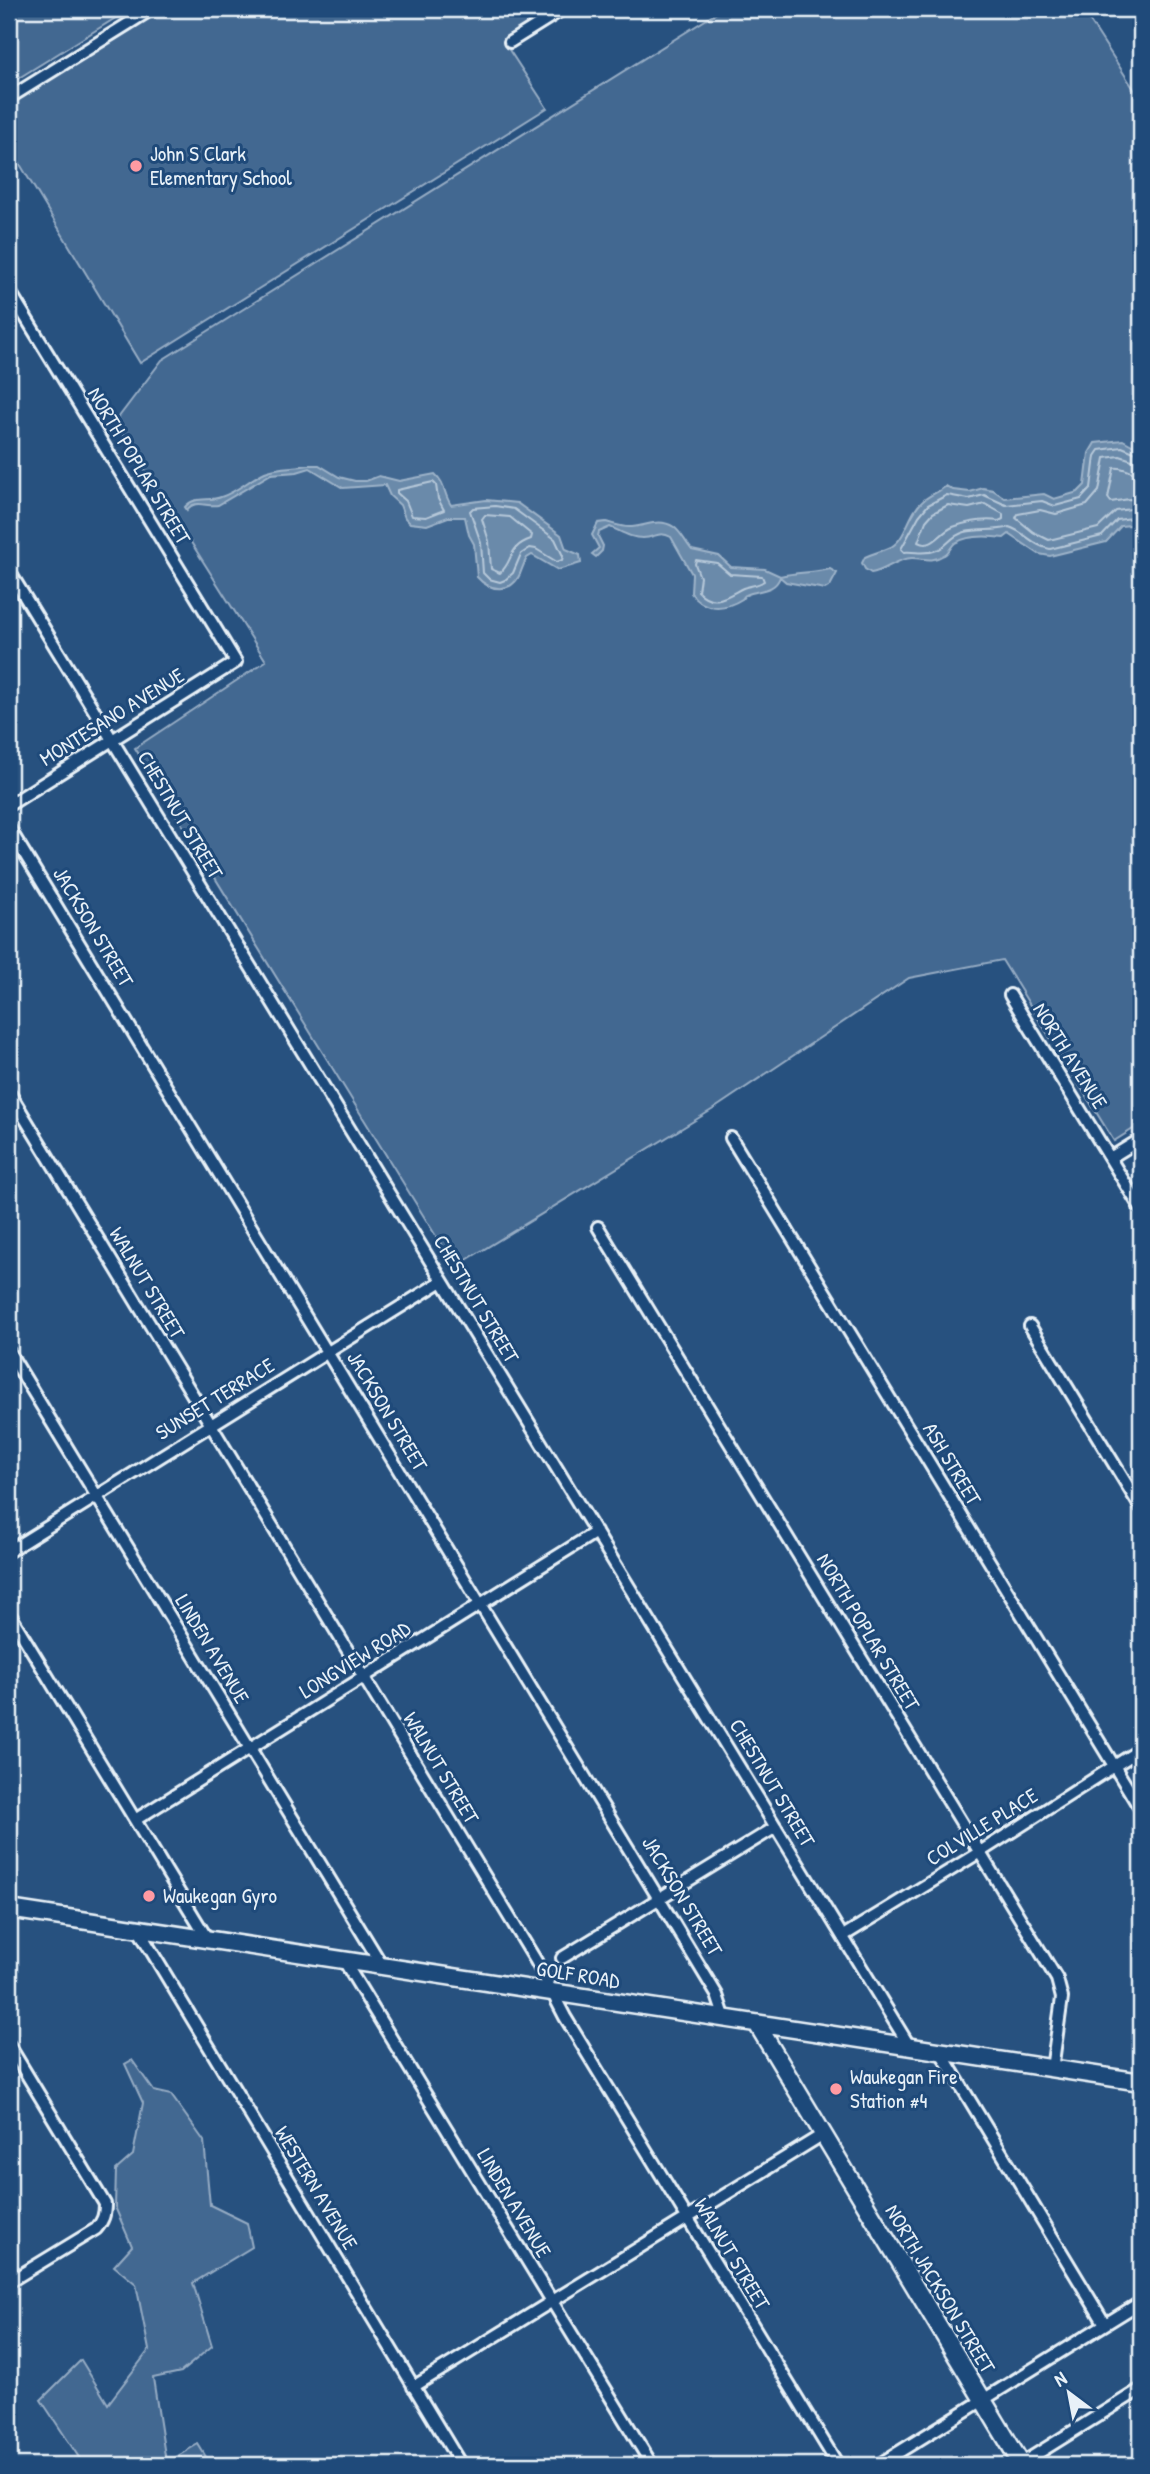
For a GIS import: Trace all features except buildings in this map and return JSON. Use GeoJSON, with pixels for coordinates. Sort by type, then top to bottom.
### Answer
{"type":"FeatureCollection","features":[{"type":"Feature","properties":{"kind":"street"},"geometry":{"type":"LineString","coordinates":[[9,98],[152,9]]}},
{"type":"Feature","properties":{"kind":"street"},"geometry":{"type":"LineString","coordinates":[[510,42],[563,9]]}},
{"type":"Feature","properties":{"kind":"street","name":"NORTH POPLAR STREET"},"geometry":{"type":"LineString","coordinates":[[9,290],[236,662]]}},
{"type":"Feature","properties":{"kind":"street","name":"CHESTNUT STREET"},"geometry":{"type":"LineString","coordinates":[[9,571],[910,2047]]}},
{"type":"Feature","properties":{"kind":"street","name":"MONTESANO AVENUE"},"geometry":{"type":"LineString","coordinates":[[9,805],[236,662]]}},
{"type":"Feature","properties":{"kind":"street","name":"JACKSON STREET"},"geometry":{"type":"LineString","coordinates":[[9,828],[717,1995],[725,2019]]}},
{"type":"Feature","properties":{"kind":"street","name":"NORTH AVENUE"},"geometry":{"type":"LineString","coordinates":[[1010,995],[1141,1209]]}},
{"type":"Feature","properties":{"kind":"street","name":"WALNUT STREET"},"geometry":{"type":"LineString","coordinates":[[9,1092],[536,1961],[565,2017],[838,2465]]}},
{"type":"Feature","properties":{"kind":"street","name":"ASH STREET"},"geometry":{"type":"LineString","coordinates":[[730,1138],[1141,1810]]}},
{"type":"Feature","properties":{"kind":"street"},"geometry":{"type":"LineString","coordinates":[[1110,1158],[1141,1139]]}},
{"type":"Feature","properties":{"kind":"street","name":"NORTH POPLAR STREET"},"geometry":{"type":"LineString","coordinates":[[598,1227],[1057,1979],[1062,1998],[1052,2068]]}},
{"type":"Feature","properties":{"kind":"street","name":"SUNSET TERRACE"},"geometry":{"type":"LineString","coordinates":[[9,1551],[442,1281]]}},
{"type":"Feature","properties":{"kind":"street"},"geometry":{"type":"LineString","coordinates":[[1030,1326],[1141,1508]]}},
{"type":"Feature","properties":{"kind":"street","name":"LINDEN AVENUE"},"geometry":{"type":"LineString","coordinates":[[9,1352],[383,1967]]}},
{"type":"Feature","properties":{"kind":"street","name":"LONGVIEW ROAD"},"geometry":{"type":"LineString","coordinates":[[135,1820],[596,1532]]}},
{"type":"Feature","properties":{"kind":"street"},"geometry":{"type":"LineString","coordinates":[[9,1613],[208,1940]]}},
{"type":"Feature","properties":{"kind":"street","name":"COLVILLE PLACE"},"geometry":{"type":"LineString","coordinates":[[843,1936],[1141,1749]]}},
{"type":"Feature","properties":{"kind":"street"},"geometry":{"type":"LineString","coordinates":[[562,1958],[776,1827]]}},
{"type":"Feature","properties":{"kind":"street","name":"GOLF ROAD"},"geometry":{"type":"LineString","coordinates":[[9,1909],[1141,2082]]}},
{"type":"Feature","properties":{"kind":"street","name":"WESTERN AVENUE"},"geometry":{"type":"LineString","coordinates":[[138,1929],[461,2465]]}},
{"type":"Feature","properties":{"kind":"street","name":"LINDEN AVENUE"},"geometry":{"type":"LineString","coordinates":[[344,1961],[652,2465]]}},
{"type":"Feature","properties":{"kind":"street"},"geometry":{"type":"LineString","coordinates":[[413,2387],[822,2135],[757,2024]]}},
{"type":"Feature","properties":{"kind":"street"},"geometry":{"type":"LineString","coordinates":[[9,2045],[105,2204],[103,2221],[96,2229],[9,2283]]}},
{"type":"Feature","properties":{"kind":"street"},"geometry":{"type":"LineString","coordinates":[[940,2051],[1105,2324]]}},
{"type":"Feature","properties":{"kind":"street","name":"NORTH JACKSON STREET"},"geometry":{"type":"LineString","coordinates":[[822,2135],[1021,2465]]}},
{"type":"Feature","properties":{"kind":"street"},"geometry":{"type":"LineString","coordinates":[[878,2465],[1141,2302]]}},
{"type":"Feature","properties":{"kind":"street"},"geometry":{"type":"LineString","coordinates":[[1021,2465],[1141,2389]]}},
{"type":"Feature","properties":{"kind":"shaded area"},"geometry":{"type":"Polygon","coordinates":[[[9,9],[130,9],[9,84],[9,9]]]}},
{"type":"Feature","properties":{"kind":"shaded area"},"geometry":{"type":"Polygon","coordinates":[[[164,9],[557,9],[504,42],[547,108],[140,363],[9,146],[9,99],[164,9]]]}},
{"type":"Feature","properties":{"kind":"shaded area"},"geometry":{"type":"Polygon","coordinates":[[[723,9],[1082,9],[1141,100],[1141,1124],[1114,1141],[1002,960],[909,978],[715,1108],[455,1267],[135,748],[266,661],[115,422],[162,360],[723,9]]]}},
{"type":"Feature","properties":{"kind":"shaded area"},"geometry":{"type":"Polygon","coordinates":[[[132,2060],[154,2091],[171,2095],[204,2141],[210,2205],[247,2223],[252,2247],[193,2283],[212,2346],[181,2372],[153,2378],[166,2462],[169,2465],[84,2465],[41,2400],[81,2360],[108,2404],[149,2350],[136,2284],[114,2266],[132,2246],[115,2207],[116,2170],[133,2155],[143,2103],[125,2064],[132,2060]]]}},
{"type":"Feature","properties":{"kind":"shaded area"},"geometry":{"type":"Polygon","coordinates":[[[198,2444],[211,2465],[174,2465],[171,2460],[198,2444]]]}},
{"type":"Feature","properties":{"kind":"water"},"geometry":{"type":"Polygon","coordinates":[[[1123,440],[1141,450],[1141,533],[1130,525],[1121,526],[1106,542],[1050,556],[1039,554],[1009,534],[1004,538],[973,537],[960,540],[946,554],[935,559],[907,559],[871,573],[862,563],[865,557],[896,543],[918,506],[946,486],[953,490],[970,492],[983,488],[993,490],[1005,498],[1044,494],[1054,499],[1078,492],[1085,485],[1089,453],[1095,443],[1123,440]]]}},
{"type":"Feature","properties":{"kind":"water"},"geometry":{"type":"Polygon","coordinates":[[[319,465],[339,477],[355,481],[366,481],[379,476],[399,481],[435,474],[441,481],[451,505],[486,500],[517,503],[561,535],[566,549],[580,555],[581,563],[558,570],[532,555],[527,558],[520,574],[511,585],[500,588],[488,585],[477,577],[474,544],[465,517],[448,517],[427,525],[410,523],[385,485],[343,488],[310,468],[271,474],[218,505],[197,504],[187,510],[185,507],[193,501],[227,495],[270,470],[319,465]]]}},
{"type":"Feature","properties":{"kind":"water"},"geometry":{"type":"Polygon","coordinates":[[[598,523],[629,527],[668,524],[679,532],[692,550],[719,556],[731,567],[765,569],[780,576],[830,569],[837,573],[830,586],[825,589],[786,582],[780,577],[774,586],[745,595],[735,603],[722,607],[708,606],[691,593],[692,574],[671,537],[667,535],[638,538],[610,527],[599,532],[602,551],[596,557],[592,554],[599,548],[592,535],[598,523]]]}},
{"type":"Feature","properties":{"kind":"place","name":"John S Clark Elementary School"},"geometry":{"type":"Point","coordinates":[136,166]}},
{"type":"Feature","properties":{"kind":"place","name":"Waukegan Gyro"},"geometry":{"type":"Point","coordinates":[149,1896]}},
{"type":"Feature","properties":{"kind":"place","name":"Waukegan Fire Station #4"},"geometry":{"type":"Point","coordinates":[836,2089]}}]}
